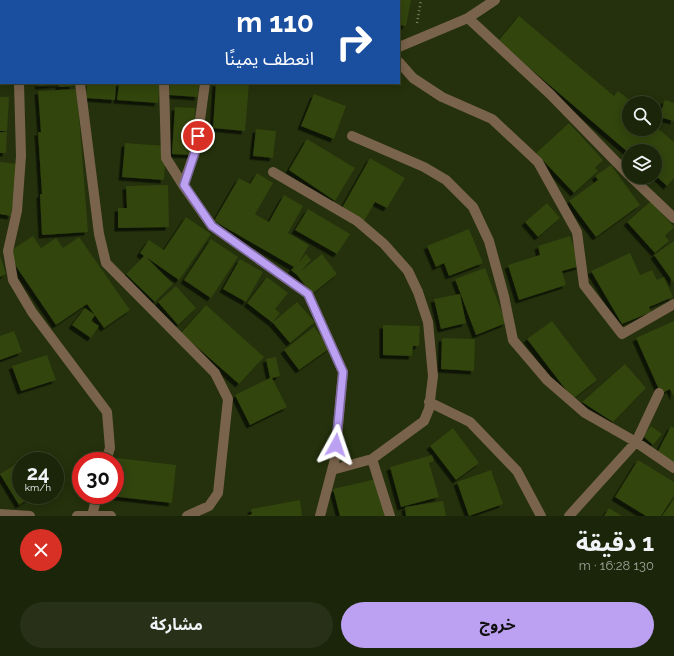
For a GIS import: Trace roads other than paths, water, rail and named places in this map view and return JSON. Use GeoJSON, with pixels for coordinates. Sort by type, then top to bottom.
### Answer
{"type":"FeatureCollection","features":[{"type":"Feature","properties":{"kind":"street"},"geometry":{"type":"LineString","coordinates":[[400,47],[468,18],[495,0]]}},
{"type":"Feature","properties":{"kind":"street"},"geometry":{"type":"LineString","coordinates":[[468,18],[550,94],[622,168]]}},
{"type":"Feature","properties":{"kind":"street"},"geometry":{"type":"LineString","coordinates":[[400,63],[413,78],[442,97],[492,119],[538,162],[577,232],[584,285],[622,334],[674,304]]}},
{"type":"Feature","properties":{"kind":"street"},"geometry":{"type":"LineString","coordinates":[[19,84],[21,156],[17,211],[8,251],[13,280],[32,312],[107,412],[110,448],[109,452]]}},
{"type":"Feature","properties":{"kind":"street"},"geometry":{"type":"LineString","coordinates":[[80,84],[99,234],[106,262],[215,373],[228,399],[218,493],[209,506],[187,516]]}},
{"type":"Feature","properties":{"kind":"street"},"geometry":{"type":"LineString","coordinates":[[164,84],[166,158],[212,226],[308,294],[343,372],[332,470],[320,516]]}},
{"type":"Feature","properties":{"kind":"street"},"geometry":{"type":"LineString","coordinates":[[184,185],[196,149],[205,84]]}},
{"type":"Feature","properties":{"kind":"street"},"geometry":{"type":"LineString","coordinates":[[352,136],[424,167],[446,180],[473,207],[489,241],[504,296],[513,340],[547,380],[585,413],[636,442],[674,468]]}},
{"type":"Feature","properties":{"kind":"street"},"geometry":{"type":"LineString","coordinates":[[273,172],[357,222],[384,244],[408,272],[418,292],[428,322],[433,376],[424,421],[372,459],[332,470]]}},
{"type":"Feature","properties":{"kind":"street"},"geometry":{"type":"LineString","coordinates":[[639,184],[673,216]]}},
{"type":"Feature","properties":{"kind":"street"},"geometry":{"type":"LineString","coordinates":[[569,516],[636,442],[658,393]]}},
{"type":"Feature","properties":{"kind":"street"},"geometry":{"type":"LineString","coordinates":[[429,402],[470,422],[517,471],[541,516]]}},
{"type":"Feature","properties":{"kind":"street"},"geometry":{"type":"LineString","coordinates":[[372,459],[390,516]]}},
{"type":"Feature","properties":{"kind":"street"},"geometry":{"type":"LineString","coordinates":[[92,516],[95,504]]}},
{"type":"Feature","properties":{"kind":"street"},"geometry":{"type":"LineString","coordinates":[[0,514],[30,516]]}},
{"type":"Feature","properties":{"kind":"street"},"geometry":{"type":"LineString","coordinates":[[77,516],[111,516]]}}]}
